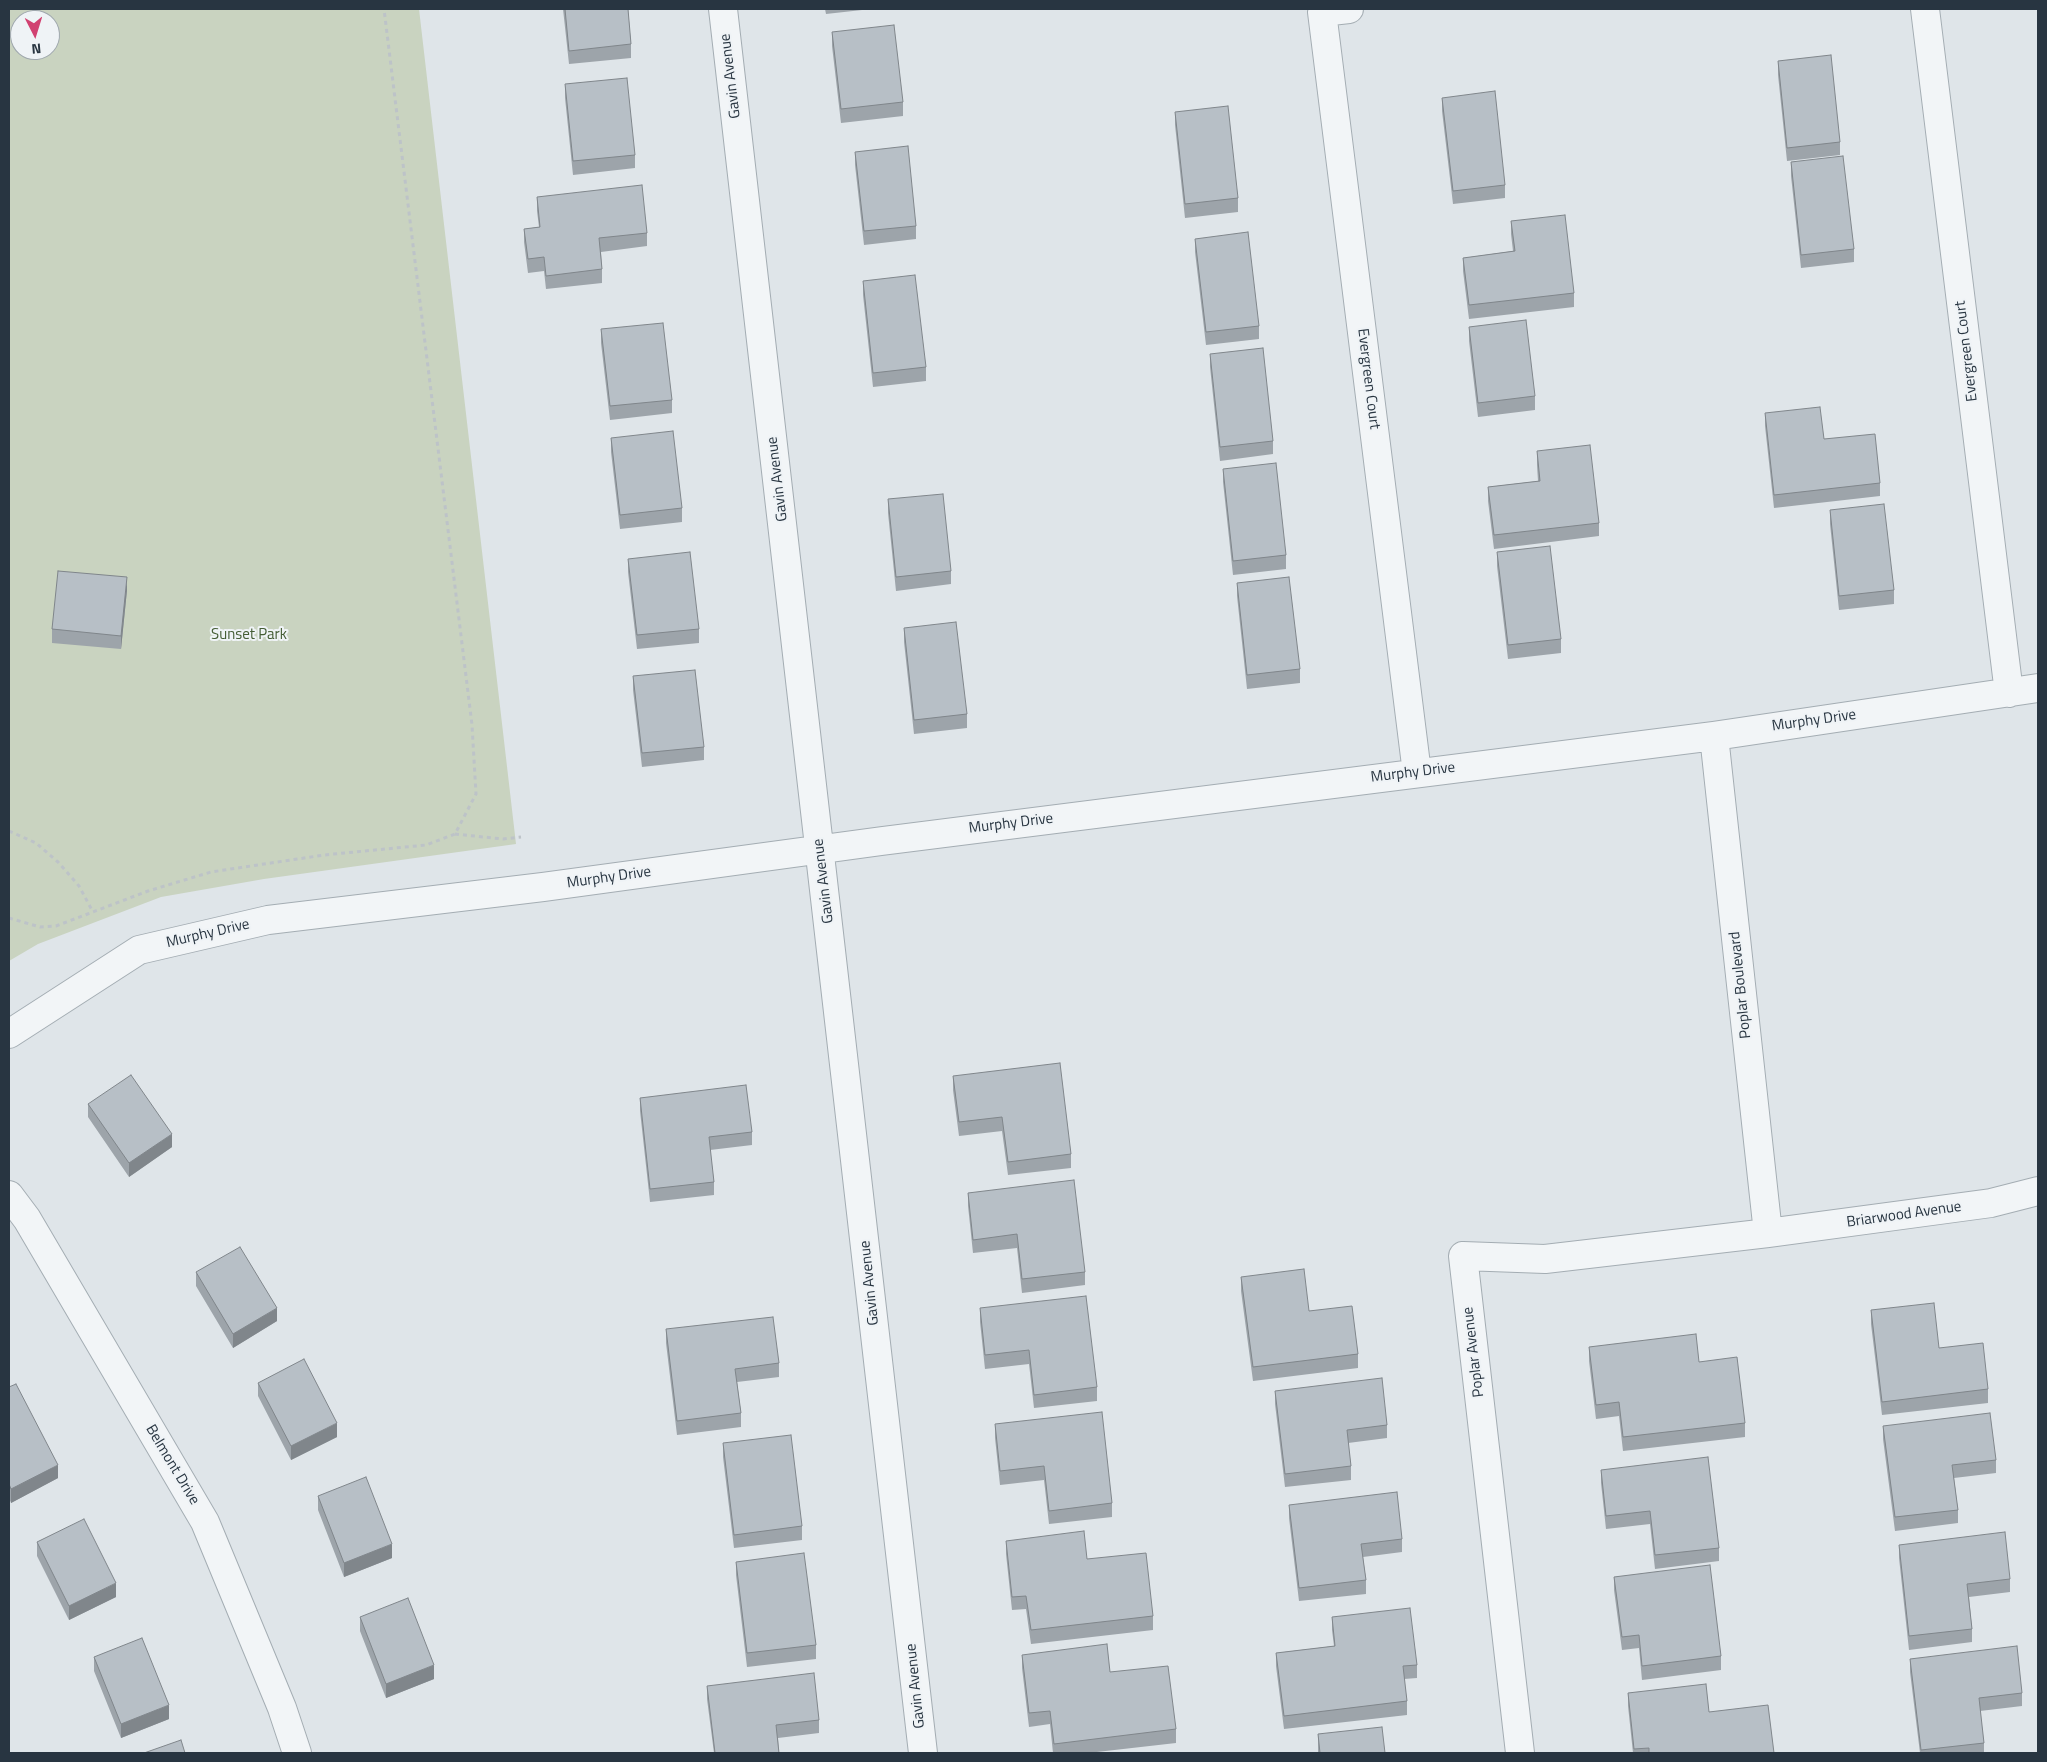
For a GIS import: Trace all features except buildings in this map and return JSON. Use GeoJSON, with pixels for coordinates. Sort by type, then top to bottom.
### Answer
{"type":"FeatureCollection","features":[{"type":"Feature","properties":{"kind":"street","name":"Gavin Avenue"},"geometry":{"type":"LineString","coordinates":[[723,9],[924,1753]]}},
{"type":"Feature","properties":{"kind":"street","name":"Evergreen Court"},"geometry":{"type":"LineString","coordinates":[[1349,9],[1322,12],[1417,773]]}},
{"type":"Feature","properties":{"kind":"street","name":"Evergreen Court"},"geometry":{"type":"LineString","coordinates":[[1925,9],[2009,693]]}},
{"type":"Feature","properties":{"kind":"street","name":"Murphy Drive"},"geometry":{"type":"LineString","coordinates":[[9,1034],[139,950],[259,922],[1714,736],[2038,688]]}},
{"type":"Feature","properties":{"kind":"street","name":"Poplar Boulevard"},"geometry":{"type":"LineString","coordinates":[[1714,736],[1768,1233]]}},
{"type":"Feature","properties":{"kind":"street","name":"Briarwood Avenue"},"geometry":{"type":"LineString","coordinates":[[1768,1233],[1991,1203],[2038,1191]]}},
{"type":"Feature","properties":{"kind":"street","name":"Belmont Drive"},"geometry":{"type":"LineString","coordinates":[[9,1195],[27,1219],[206,1522],[282,1708],[297,1753]]}},
{"type":"Feature","properties":{"kind":"street","name":"Poplar Avenue"},"geometry":{"type":"LineString","coordinates":[[1520,1753],[1463,1256],[1545,1259],[1768,1233]]}},
{"type":"Feature","properties":{"kind":"path"},"geometry":{"type":"LineString","coordinates":[[384,9],[472,724],[476,794],[455,834]]}},
{"type":"Feature","properties":{"kind":"path"},"geometry":{"type":"LineString","coordinates":[[9,831],[36,843],[58,862],[79,886],[93,912]]}},
{"type":"Feature","properties":{"kind":"path"},"geometry":{"type":"LineString","coordinates":[[9,918],[40,927],[56,926],[148,891],[211,872],[324,855],[426,844],[455,834],[503,839],[521,837]]}},
{"type":"Feature","properties":{"kind":"green space","name":"Sunset Park"},"geometry":{"type":"Polygon","coordinates":[[[9,9],[419,9],[516,844],[264,879],[161,897],[38,944],[9,961],[9,9]]]}}]}
